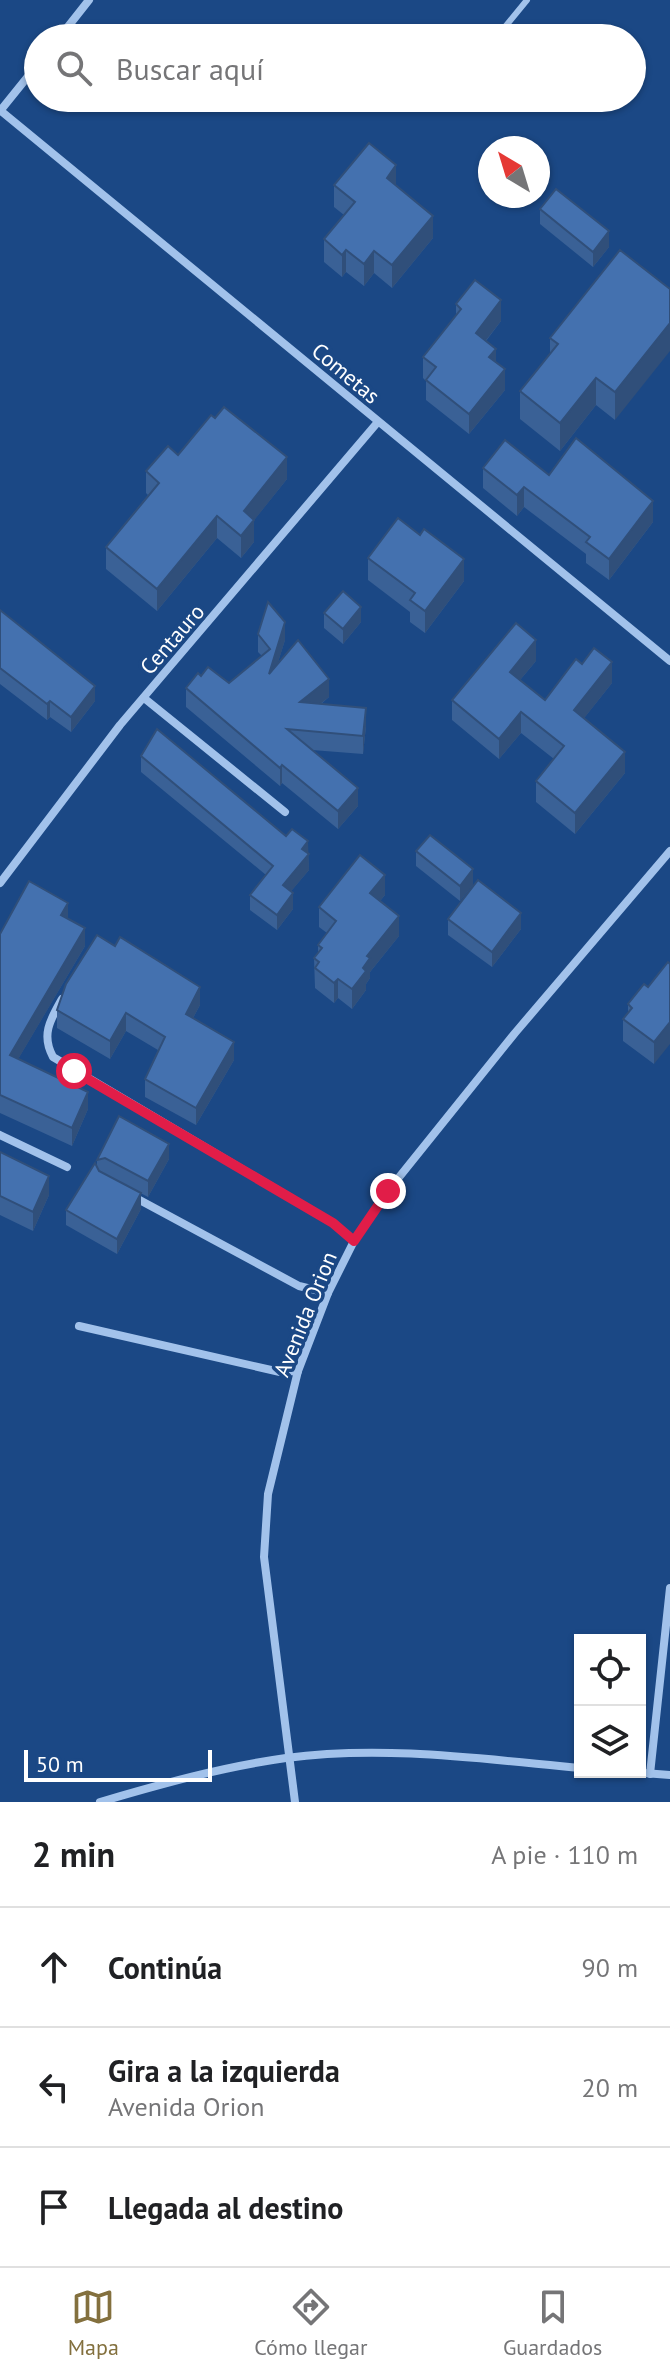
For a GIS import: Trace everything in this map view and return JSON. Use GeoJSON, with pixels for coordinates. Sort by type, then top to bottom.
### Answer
{"type":"FeatureCollection","features":[{"type":"Feature","properties":{"kind":"street"},"geometry":{"type":"LineString","coordinates":[[70,24],[89,0]]}},
{"type":"Feature","properties":{"kind":"street"},"geometry":{"type":"LineString","coordinates":[[0,111],[24,81]]}},
{"type":"Feature","properties":{"kind":"street","name":"Cometas"},"geometry":{"type":"LineString","coordinates":[[0,111],[670,661]]}},
{"type":"Feature","properties":{"kind":"street","name":"Centauro"},"geometry":{"type":"LineString","coordinates":[[0,883],[144,698],[377,423]]}},
{"type":"Feature","properties":{"kind":"street"},"geometry":{"type":"LineString","coordinates":[[144,698],[285,812]]}},
{"type":"Feature","properties":{"kind":"street","name":"Avenida Orion"},"geometry":{"type":"LineString","coordinates":[[295,1802],[287,1758],[264,1557],[268,1494],[298,1371],[328,1293],[354,1241],[388,1191],[515,1033],[670,851]]}},
{"type":"Feature","properties":{"kind":"street"},"geometry":{"type":"LineString","coordinates":[[66,993],[47,1032],[46,1044],[53,1057],[333,1223],[354,1241]]}},
{"type":"Feature","properties":{"kind":"street"},"geometry":{"type":"LineString","coordinates":[[0,1135],[67,1167]]}},
{"type":"Feature","properties":{"kind":"street"},"geometry":{"type":"LineString","coordinates":[[130,1195],[299,1286],[328,1293]]}},
{"type":"Feature","properties":{"kind":"street"},"geometry":{"type":"LineString","coordinates":[[79,1326],[280,1372],[298,1371]]}},
{"type":"Feature","properties":{"kind":"street"},"geometry":{"type":"LineString","coordinates":[[650,1774],[670,1588]]}},
{"type":"Feature","properties":{"kind":"street"},"geometry":{"type":"LineString","coordinates":[[100,1802],[185,1777],[287,1758],[415,1754],[574,1767]]}},
{"type":"Feature","properties":{"kind":"street"},"geometry":{"type":"LineString","coordinates":[[646,1774],[670,1775]]}},
{"type":"Feature","properties":{"kind":"lane"},"geometry":{"type":"LineString","coordinates":[[507,24],[527,0]]}},
{"type":"Feature","properties":{"kind":"building"},"geometry":{"type":"Polygon","coordinates":[[[369,143],[396,165],[387,178],[433,216],[392,265],[374,251],[364,264],[346,250],[342,255],[324,239],[355,202],[334,185],[369,143]]]}},
{"type":"Feature","properties":{"kind":"building"},"geometry":{"type":"Polygon","coordinates":[[[556,189],[609,231],[593,252],[540,209],[550,208],[550,196],[556,189]]]}},
{"type":"Feature","properties":{"kind":"building"},"geometry":{"type":"Polygon","coordinates":[[[620,250],[670,289],[670,323],[615,392],[596,378],[560,423],[520,391],[558,344],[550,338],[620,250]]]}},
{"type":"Feature","properties":{"kind":"building"},"geometry":{"type":"Polygon","coordinates":[[[475,280],[501,300],[476,333],[496,349],[489,357],[505,369],[469,414],[426,380],[436,367],[423,357],[461,309],[456,304],[475,280]]]}},
{"type":"Feature","properties":{"kind":"building"},"geometry":{"type":"Polygon","coordinates":[[[224,407],[287,457],[244,511],[254,520],[241,536],[217,516],[157,589],[106,547],[159,483],[146,471],[168,446],[178,455],[211,415],[215,418],[224,407]]]}},
{"type":"Feature","properties":{"kind":"building"},"geometry":{"type":"Polygon","coordinates":[[[576,438],[653,501],[609,559],[586,542],[590,537],[524,487],[517,495],[483,468],[505,440],[549,475],[576,438]]]}},
{"type":"Feature","properties":{"kind":"building"},"geometry":{"type":"Polygon","coordinates":[[[398,518],[420,535],[424,529],[464,559],[425,611],[410,600],[415,593],[368,558],[398,518]]]}},
{"type":"Feature","properties":{"kind":"building"},"geometry":{"type":"Polygon","coordinates":[[[343,591],[361,607],[343,629],[324,613],[343,591]]]}},
{"type":"Feature","properties":{"kind":"building"},"geometry":{"type":"Polygon","coordinates":[[[268,602],[285,622],[269,674],[298,640],[329,679],[300,702],[366,708],[363,736],[287,729],[358,788],[338,811],[282,765],[280,768],[186,688],[198,673],[201,676],[208,667],[229,683],[270,649],[258,634],[268,602]]]}},
{"type":"Feature","properties":{"kind":"building"},"geometry":{"type":"Polygon","coordinates":[[[0,610],[95,686],[71,717],[50,701],[47,704],[0,668],[0,610]]]}},
{"type":"Feature","properties":{"kind":"building"},"geometry":{"type":"Polygon","coordinates":[[[516,623],[536,640],[510,672],[545,700],[576,659],[582,664],[594,648],[612,662],[574,710],[625,752],[575,813],[536,781],[564,746],[521,712],[499,739],[452,700],[516,623]]]}},
{"type":"Feature","properties":{"kind":"building"},"geometry":{"type":"Polygon","coordinates":[[[157,729],[286,836],[292,829],[308,841],[302,849],[309,854],[283,885],[293,893],[277,915],[250,895],[273,866],[141,756],[157,729]]]}},
{"type":"Feature","properties":{"kind":"building"},"geometry":{"type":"Polygon","coordinates":[[[430,835],[473,869],[460,886],[416,851],[430,835]]]}},
{"type":"Feature","properties":{"kind":"building"},"geometry":{"type":"Polygon","coordinates":[[[360,855],[385,875],[370,893],[399,916],[367,956],[370,958],[363,968],[366,971],[352,989],[338,979],[334,983],[315,968],[319,962],[314,958],[322,948],[318,945],[336,921],[319,907],[360,855]]]}},
{"type":"Feature","properties":{"kind":"building"},"geometry":{"type":"Polygon","coordinates":[[[478,880],[521,913],[492,952],[448,919],[478,880]]]}},
{"type":"Feature","properties":{"kind":"building"},"geometry":{"type":"Polygon","coordinates":[[[29,881],[68,903],[61,915],[85,928],[10,1055],[88,1092],[72,1128],[0,1095],[0,934],[29,881]]]}},
{"type":"Feature","properties":{"kind":"building"},"geometry":{"type":"Polygon","coordinates":[[[97,935],[115,946],[120,937],[200,987],[186,1014],[234,1042],[196,1108],[145,1079],[165,1037],[126,1013],[110,1041],[57,1010],[66,984],[97,935]]]}},
{"type":"Feature","properties":{"kind":"building"},"geometry":{"type":"Polygon","coordinates":[[[668,962],[670,1022],[654,1042],[623,1019],[632,1008],[628,1004],[644,984],[648,987],[668,962]]]}},
{"type":"Feature","properties":{"kind":"building"},"geometry":{"type":"Polygon","coordinates":[[[119,1116],[169,1144],[148,1181],[105,1158],[97,1160],[119,1116]]]}},
{"type":"Feature","properties":{"kind":"building"},"geometry":{"type":"Polygon","coordinates":[[[0,1152],[49,1176],[33,1212],[0,1196],[0,1152]]]}},
{"type":"Feature","properties":{"kind":"building"},"geometry":{"type":"Polygon","coordinates":[[[95,1163],[99,1171],[141,1193],[117,1239],[66,1210],[95,1163]]]}},
{"type":"Feature","properties":{"kind":"route"},"geometry":{"type":"LineString","coordinates":[[74,1071],[333,1223],[354,1241],[388,1191]]}}]}
